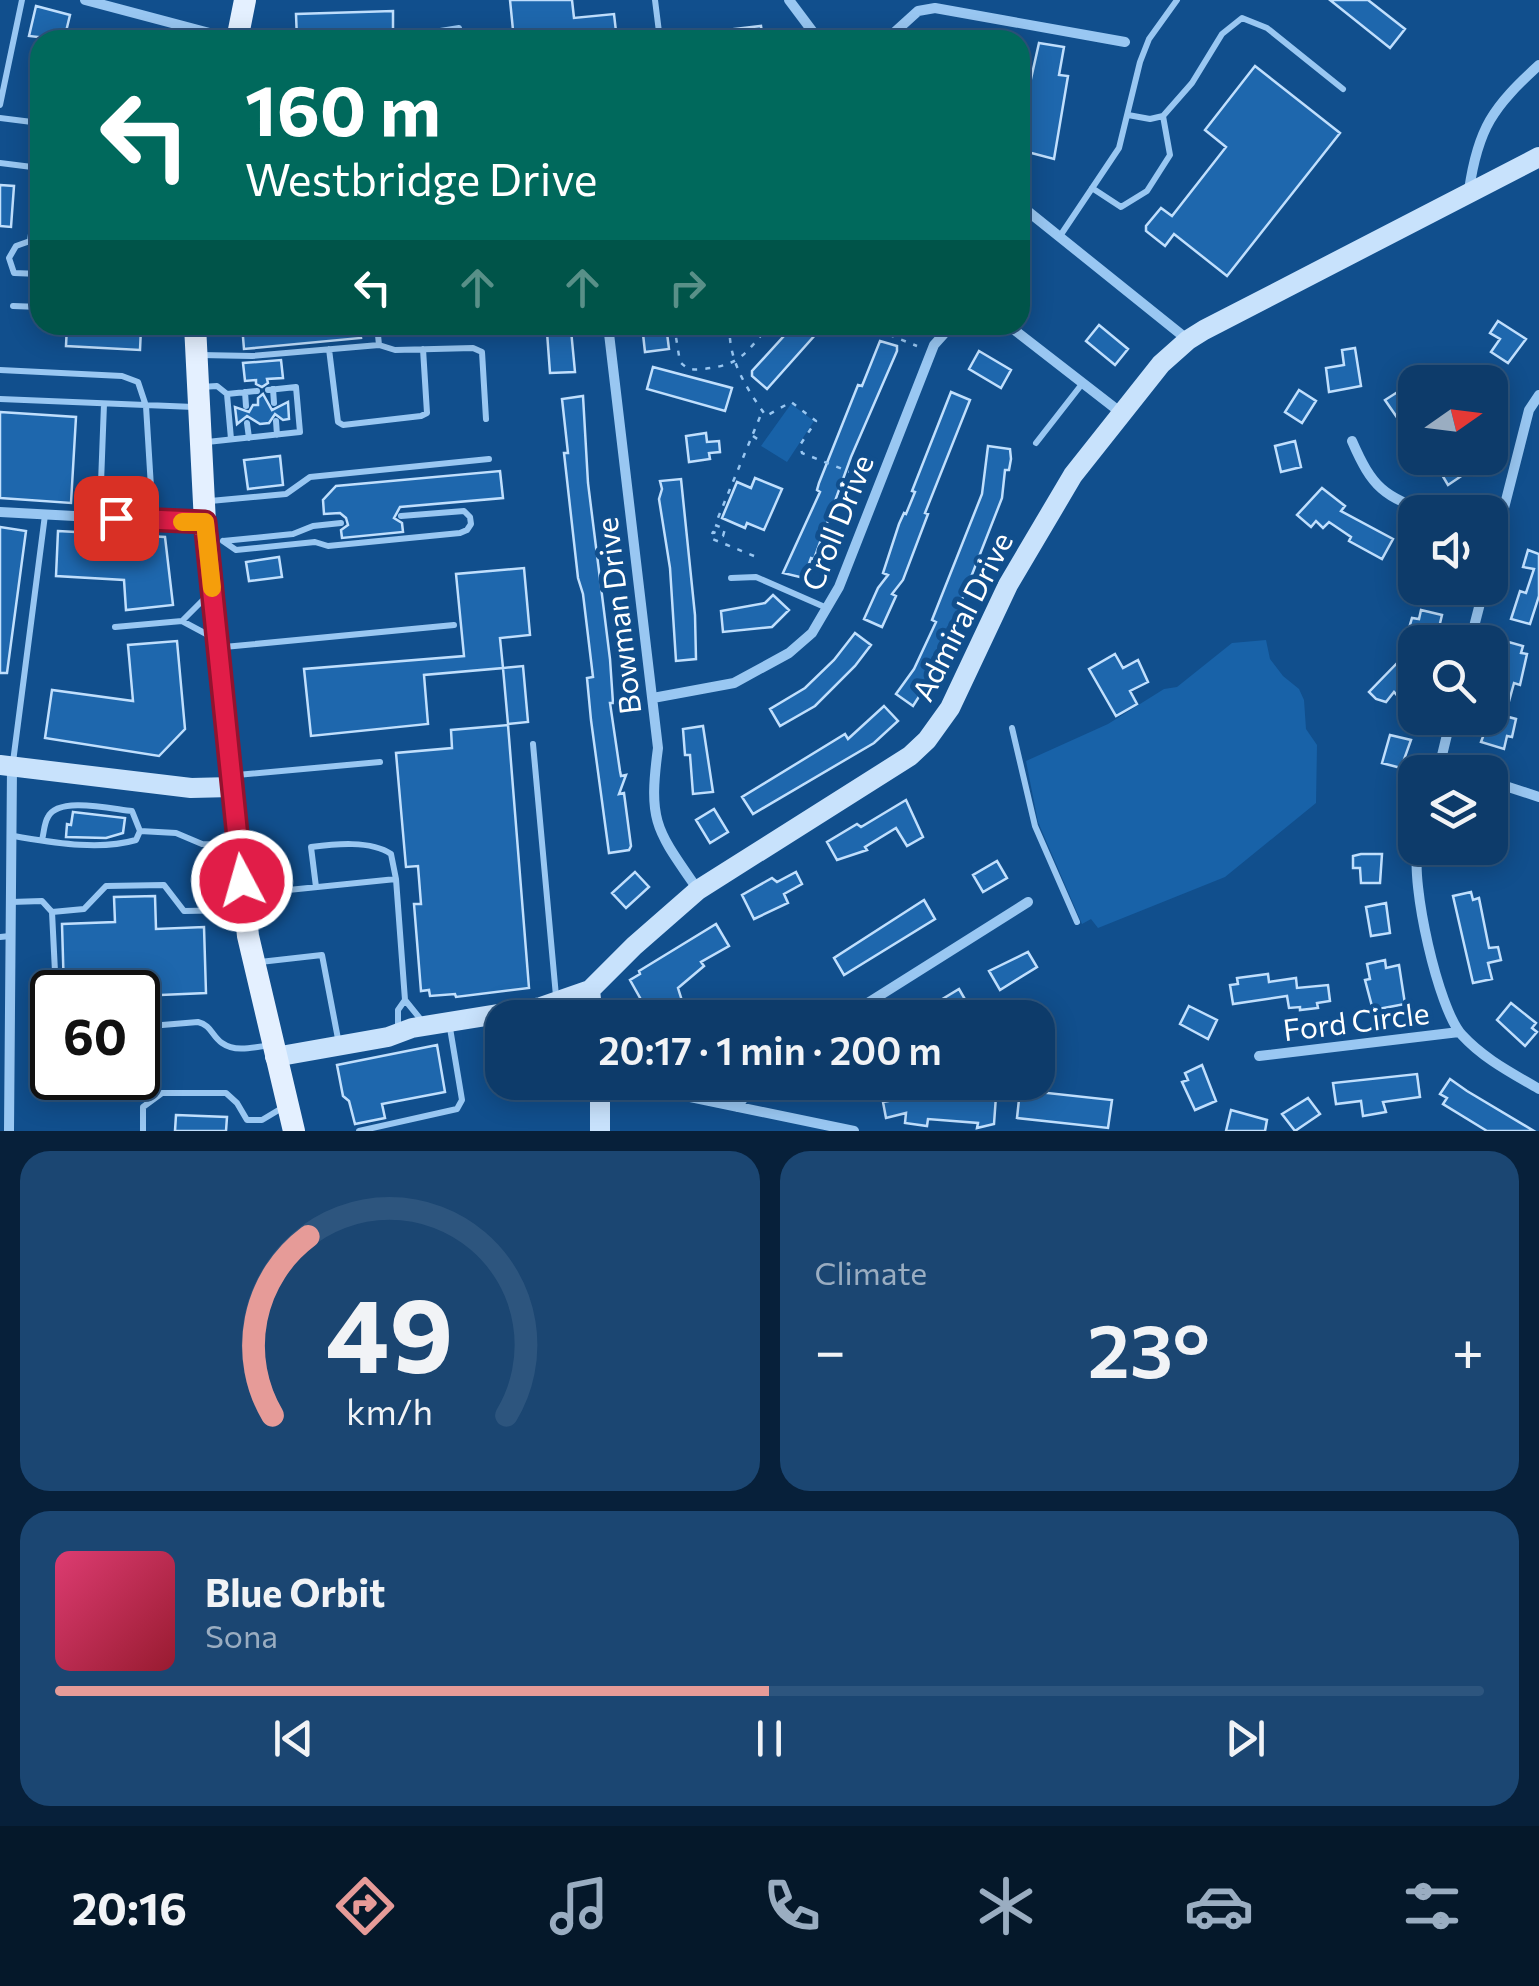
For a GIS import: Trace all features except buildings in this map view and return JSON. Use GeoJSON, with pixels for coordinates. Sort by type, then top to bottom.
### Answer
{"type":"FeatureCollection","features":[{"type":"Feature","properties":{"kind":"main road"},"geometry":{"type":"LineString","coordinates":[[238,30],[246,0]]}},
{"type":"Feature","properties":{"kind":"main road"},"geometry":{"type":"LineString","coordinates":[[195,335],[212,591],[244,902],[273,1051],[294,1131]]}},
{"type":"Feature","properties":{"kind":"street"},"geometry":{"type":"LineString","coordinates":[[85,0],[198,30]]}},
{"type":"Feature","properties":{"kind":"street"},"geometry":{"type":"LineString","coordinates":[[789,0],[812,30]]}},
{"type":"Feature","properties":{"kind":"street"},"geometry":{"type":"LineString","coordinates":[[897,30],[918,12],[935,8],[1125,42]]}},
{"type":"Feature","properties":{"kind":"street"},"geometry":{"type":"LineString","coordinates":[[1468,196],[1483,128],[1516,86],[1539,65]]}},
{"type":"Feature","properties":{"kind":"street","name":"Admiral Drive"},"geometry":{"type":"LineString","coordinates":[[562,1000],[590,990],[698,890],[892,769],[927,740],[960,689],[996,610],[1056,501],[1120,412],[1161,364],[1188,340],[1539,158]]}},
{"type":"Feature","properties":{"kind":"street"},"geometry":{"type":"LineString","coordinates":[[1030,214],[1188,340]]}},
{"type":"Feature","properties":{"kind":"street","name":"Bowman Drive"},"geometry":{"type":"LineString","coordinates":[[609,335],[658,748],[652,786],[656,819],[663,839],[698,890]]}},
{"type":"Feature","properties":{"kind":"street","name":"Croll Drive"},"geometry":{"type":"LineString","coordinates":[[653,698],[734,683],[759,672],[812,633],[828,608],[934,344],[943,335]]}},
{"type":"Feature","properties":{"kind":"street"},"geometry":{"type":"LineString","coordinates":[[1021,335],[1120,412]]}},
{"type":"Feature","properties":{"kind":"street"},"geometry":{"type":"LineString","coordinates":[[1504,495],[1529,410],[1539,394]]}},
{"type":"Feature","properties":{"kind":"street"},"geometry":{"type":"LineString","coordinates":[[1352,441],[1368,477],[1398,501]]}},
{"type":"Feature","properties":{"kind":"street"},"geometry":{"type":"LineString","coordinates":[[0,512],[210,527]]}},
{"type":"Feature","properties":{"kind":"street"},"geometry":{"type":"LineString","coordinates":[[8,1131],[5,937],[11,836],[6,766],[192,788],[232,781]]}},
{"type":"Feature","properties":{"kind":"street"},"geometry":{"type":"LineString","coordinates":[[1508,787],[1539,797]]}},
{"type":"Feature","properties":{"kind":"street"},"geometry":{"type":"LineString","coordinates":[[1417,865],[1438,984],[1459,1032],[1492,1062],[1539,1089]]}},
{"type":"Feature","properties":{"kind":"street"},"geometry":{"type":"LineString","coordinates":[[873,1000],[1028,902]]}},
{"type":"Feature","properties":{"kind":"street"},"geometry":{"type":"LineString","coordinates":[[590,990],[591,1000]]}},
{"type":"Feature","properties":{"kind":"street","name":"Admiral Drive"},"geometry":{"type":"LineString","coordinates":[[273,1051],[340,1046],[485,1015]]}},
{"type":"Feature","properties":{"kind":"street","name":"Ford Circle"},"geometry":{"type":"LineString","coordinates":[[1259,1056],[1459,1032]]}},
{"type":"Feature","properties":{"kind":"street"},"geometry":{"type":"LineString","coordinates":[[600,1131],[601,1100]]}},
{"type":"Feature","properties":{"kind":"street"},"geometry":{"type":"LineString","coordinates":[[602,1100],[609,1131]]}},
{"type":"Feature","properties":{"kind":"street"},"geometry":{"type":"LineString","coordinates":[[704,1100],[854,1131]]}},
{"type":"Feature","properties":{"kind":"street"},"geometry":{"type":"LineString","coordinates":[[737,1107],[742,1100]]}},
{"type":"Feature","properties":{"kind":"lane"},"geometry":{"type":"LineString","coordinates":[[0,105],[22,0]]}},
{"type":"Feature","properties":{"kind":"lane"},"geometry":{"type":"LineString","coordinates":[[655,0],[659,30]]}},
{"type":"Feature","properties":{"kind":"lane"},"geometry":{"type":"LineString","coordinates":[[1059,237],[1119,148],[1149,39],[1177,0]]}},
{"type":"Feature","properties":{"kind":"lane"},"geometry":{"type":"LineString","coordinates":[[1128,115],[1150,119],[1162,116],[1192,83],[1222,34],[1242,18],[1267,28],[1343,89]]}},
{"type":"Feature","properties":{"kind":"lane"},"geometry":{"type":"LineString","coordinates":[[446,30],[459,28]]}},
{"type":"Feature","properties":{"kind":"lane"},"geometry":{"type":"LineString","coordinates":[[1092,188],[1121,207],[1147,191],[1170,156],[1162,116]]}},
{"type":"Feature","properties":{"kind":"lane"},"geometry":{"type":"LineString","coordinates":[[0,118],[30,122]]}},
{"type":"Feature","properties":{"kind":"lane"},"geometry":{"type":"LineString","coordinates":[[0,162],[30,167]]}},
{"type":"Feature","properties":{"kind":"lane"},"geometry":{"type":"LineString","coordinates":[[30,241],[16,246],[9,258],[14,273],[30,274]]}},
{"type":"Feature","properties":{"kind":"lane"},"geometry":{"type":"LineString","coordinates":[[13,306],[30,307]]}},
{"type":"Feature","properties":{"kind":"lane"},"geometry":{"type":"LineString","coordinates":[[378,335],[379,345]]}},
{"type":"Feature","properties":{"kind":"lane"},"geometry":{"type":"LineString","coordinates":[[195,355],[252,356],[379,345],[395,350],[473,348],[482,352],[486,419]]}},
{"type":"Feature","properties":{"kind":"lane"},"geometry":{"type":"LineString","coordinates":[[329,348],[338,422],[342,424],[426,413],[423,349]]}},
{"type":"Feature","properties":{"kind":"lane"},"geometry":{"type":"LineString","coordinates":[[0,370],[122,376],[138,382],[146,406],[152,520]]}},
{"type":"Feature","properties":{"kind":"lane"},"geometry":{"type":"LineString","coordinates":[[1036,442],[1082,384]]}},
{"type":"Feature","properties":{"kind":"lane"},"geometry":{"type":"LineString","coordinates":[[0,399],[146,406],[198,397],[217,386],[227,394],[257,391]]}},
{"type":"Feature","properties":{"kind":"lane"},"geometry":{"type":"LineString","coordinates":[[200,442],[300,432],[296,388],[270,390],[274,403]]}},
{"type":"Feature","properties":{"kind":"lane"},"geometry":{"type":"LineString","coordinates":[[245,392],[246,406]]}},
{"type":"Feature","properties":{"kind":"lane"},"geometry":{"type":"LineString","coordinates":[[227,394],[230,439]]}},
{"type":"Feature","properties":{"kind":"lane"},"geometry":{"type":"LineString","coordinates":[[104,404],[101,483],[151,485]]}},
{"type":"Feature","properties":{"kind":"lane"},"geometry":{"type":"LineString","coordinates":[[276,420],[277,435]]}},
{"type":"Feature","properties":{"kind":"lane"},"geometry":{"type":"LineString","coordinates":[[247,423],[249,438]]}},
{"type":"Feature","properties":{"kind":"lane"},"geometry":{"type":"LineString","coordinates":[[210,527],[286,494],[310,477],[489,459]]}},
{"type":"Feature","properties":{"kind":"lane"},"geometry":{"type":"LineString","coordinates":[[210,527],[236,550],[460,533],[471,524],[464,511],[401,516]]}},
{"type":"Feature","properties":{"kind":"lane"},"geometry":{"type":"LineString","coordinates":[[6,766],[44,515]]}},
{"type":"Feature","properties":{"kind":"lane"},"geometry":{"type":"LineString","coordinates":[[210,527],[293,534],[313,526],[341,523]]}},
{"type":"Feature","properties":{"kind":"lane"},"geometry":{"type":"LineString","coordinates":[[730,578],[756,577],[828,608]]}},
{"type":"Feature","properties":{"kind":"lane"},"geometry":{"type":"LineString","coordinates":[[182,621],[212,591]]}},
{"type":"Feature","properties":{"kind":"lane"},"geometry":{"type":"LineString","coordinates":[[115,627],[182,621],[217,644],[454,625]]}},
{"type":"Feature","properties":{"kind":"lane"},"geometry":{"type":"LineString","coordinates":[[1012,728],[1035,826],[1077,922]]}},
{"type":"Feature","properties":{"kind":"lane"},"geometry":{"type":"LineString","coordinates":[[533,744],[557,1000]]}},
{"type":"Feature","properties":{"kind":"lane"},"geometry":{"type":"LineString","coordinates":[[232,781],[380,762]]}},
{"type":"Feature","properties":{"kind":"lane"},"geometry":{"type":"LineString","coordinates":[[11,836],[42,840],[124,844],[136,840],[140,831],[132,810],[70,804],[55,808],[47,817],[42,840]]}},
{"type":"Feature","properties":{"kind":"lane"},"geometry":{"type":"LineString","coordinates":[[140,831],[176,833],[202,844],[238,846]]}},
{"type":"Feature","properties":{"kind":"lane"},"geometry":{"type":"LineString","coordinates":[[316,887],[311,847],[381,848],[391,854],[405,1000],[425,1026]]}},
{"type":"Feature","properties":{"kind":"lane"},"geometry":{"type":"LineString","coordinates":[[52,912],[84,910],[106,886],[164,886],[184,911],[316,887],[396,879]]}},
{"type":"Feature","properties":{"kind":"lane"},"geometry":{"type":"LineString","coordinates":[[10,902],[42,901],[52,912],[55,970]]}},
{"type":"Feature","properties":{"kind":"lane"},"geometry":{"type":"LineString","coordinates":[[254,962],[322,955],[340,1046]]}},
{"type":"Feature","properties":{"kind":"lane"},"geometry":{"type":"LineString","coordinates":[[398,1033],[398,1010],[405,1000]]}},
{"type":"Feature","properties":{"kind":"lane"},"geometry":{"type":"LineString","coordinates":[[160,1025],[198,1022],[206,1024],[221,1043],[236,1049],[273,1051]]}},
{"type":"Feature","properties":{"kind":"lane"},"geometry":{"type":"LineString","coordinates":[[359,1131],[457,1109],[462,1100],[448,1022]]}},
{"type":"Feature","properties":{"kind":"lane"},"geometry":{"type":"LineString","coordinates":[[144,1131],[143,1108],[162,1093],[226,1093],[237,1102],[247,1120],[246,1131]]}},
{"type":"Feature","properties":{"kind":"lane"},"geometry":{"type":"LineString","coordinates":[[247,1120],[262,1120],[287,1105]]}},
{"type":"Feature","properties":{"kind":"path"},"geometry":{"type":"LineString","coordinates":[[676,335],[680,362],[686,368],[728,366],[761,335]]}},
{"type":"Feature","properties":{"kind":"path"},"geometry":{"type":"LineString","coordinates":[[729,335],[745,385],[766,416],[791,402],[816,422],[800,445],[802,453],[865,478]]}},
{"type":"Feature","properties":{"kind":"path"},"geometry":{"type":"LineString","coordinates":[[890,335],[918,346]]}},
{"type":"Feature","properties":{"kind":"path"},"geometry":{"type":"LineString","coordinates":[[754,556],[710,538],[713,532],[723,536],[726,529],[715,525],[762,411]]}},
{"type":"Feature","properties":{"kind":"path"},"geometry":{"type":"LineString","coordinates":[[752,436],[762,443]]}},
{"type":"Feature","properties":{"kind":"shaded area"},"geometry":{"type":"Polygon","coordinates":[[[791,404],[814,421],[787,462],[761,446],[791,404]]]}},
{"type":"Feature","properties":{"kind":"shaded area"},"geometry":{"type":"Polygon","coordinates":[[[1266,640],[1270,659],[1299,689],[1304,700],[1306,729],[1317,745],[1316,803],[1225,877],[1098,928],[1091,919],[1082,924],[1038,822],[1026,761],[1108,724],[1164,689],[1177,687],[1232,643],[1266,640]]]}},
{"type":"Feature","properties":{"kind":"slow traffic"},"geometry":{"type":"LineString","coordinates":[[182,522],[205,522],[212,588]]}},
{"type":"Feature","properties":{"kind":"route"},"geometry":{"type":"LineString","coordinates":[[116,518],[205,522],[242,881]]}}]}
